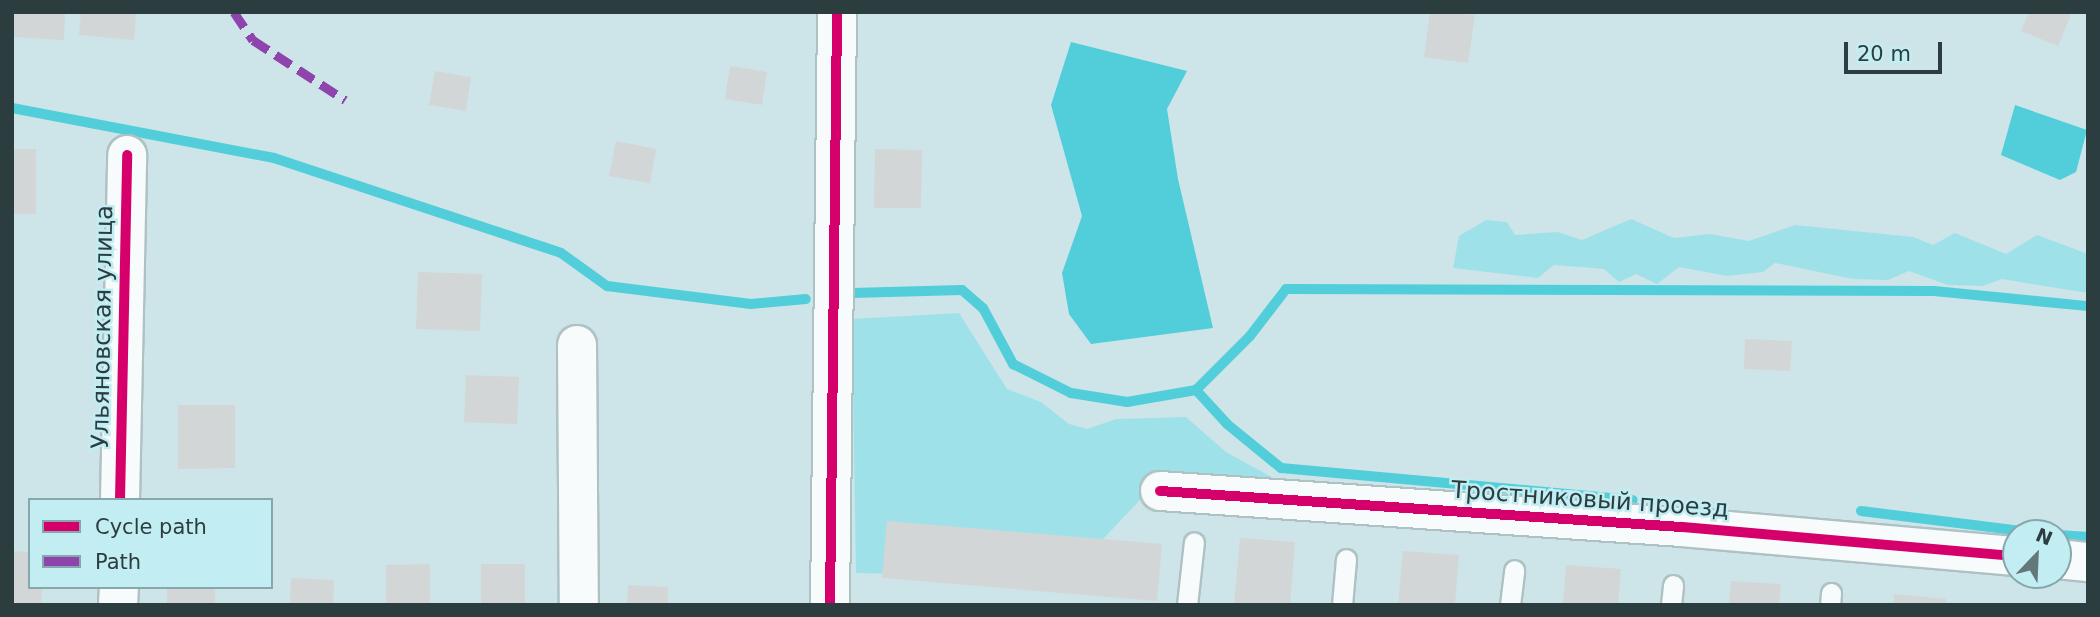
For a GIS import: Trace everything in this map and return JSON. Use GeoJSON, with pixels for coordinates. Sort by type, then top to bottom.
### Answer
{"type":"FeatureCollection","features":[{"type":"Feature","properties":{"kind":"street"},"geometry":{"type":"LineString","coordinates":[[830,605],[837,12]]}},
{"type":"Feature","properties":{"kind":"street","name":"Ульяновская улица"},"geometry":{"type":"LineString","coordinates":[[120,498],[127,155]]}},
{"type":"Feature","properties":{"kind":"street"},"geometry":{"type":"LineString","coordinates":[[577,345],[579,605]]}},
{"type":"Feature","properties":{"kind":"street","name":"Тростниковый проезд"},"geometry":{"type":"LineString","coordinates":[[1160,491],[1682,527],[2002,555]]}},
{"type":"Feature","properties":{"kind":"lane"},"geometry":{"type":"LineString","coordinates":[[1187,605],[1194,542]]}},
{"type":"Feature","properties":{"kind":"lane"},"geometry":{"type":"LineString","coordinates":[[1342,605],[1346,559]]}},
{"type":"Feature","properties":{"kind":"lane"},"geometry":{"type":"LineString","coordinates":[[1510,605],[1514,570]]}},
{"type":"Feature","properties":{"kind":"shaded area"},"geometry":{"type":"Polygon","coordinates":[[[1071,42],[1187,71],[1167,109],[1178,179],[1213,328],[1091,344],[1069,314],[1062,273],[1082,216],[1051,105],[1071,42]]]}},
{"type":"Feature","properties":{"kind":"shaded area"},"geometry":{"type":"Polygon","coordinates":[[[2015,105],[2087,130],[2076,172],[2060,180],[2001,155],[2015,105]]]}},
{"type":"Feature","properties":{"kind":"shaded area"},"geometry":{"type":"Polygon","coordinates":[[[1631,219],[1674,238],[1710,234],[1749,241],[1795,225],[1913,237],[1933,245],[1955,233],[2006,254],[2037,235],[2088,254],[2088,293],[2002,279],[1983,286],[1948,285],[1909,271],[1888,280],[1853,279],[1775,263],[1763,272],[1727,276],[1679,267],[1657,284],[1636,274],[1619,282],[1604,269],[1554,265],[1538,278],[1453,268],[1459,236],[1486,220],[1507,222],[1515,235],[1558,232],[1582,240],[1631,219]]]}},
{"type":"Feature","properties":{"kind":"shaded area"},"geometry":{"type":"Polygon","coordinates":[[[959,313],[1007,389],[1041,402],[1069,424],[1087,429],[1116,419],[1186,417],[1226,452],[1286,485],[1157,482],[1066,578],[856,573],[852,319],[959,313]]]}},
{"type":"Feature","properties":{"kind":"building"},"geometry":{"type":"Polygon","coordinates":[[[12,12],[65,12],[64,40],[12,37],[12,12]]]}},
{"type":"Feature","properties":{"kind":"building"},"geometry":{"type":"Polygon","coordinates":[[[81,12],[136,12],[134,40],[79,35],[81,12]]]}},
{"type":"Feature","properties":{"kind":"building"},"geometry":{"type":"Polygon","coordinates":[[[1430,12],[1475,15],[1468,63],[1424,57],[1430,12]]]}},
{"type":"Feature","properties":{"kind":"building"},"geometry":{"type":"Polygon","coordinates":[[[2029,12],[2072,12],[2058,46],[2021,31],[2029,12]]]}},
{"type":"Feature","properties":{"kind":"building"},"geometry":{"type":"Polygon","coordinates":[[[730,66],[767,72],[762,105],[725,99],[730,66]]]}},
{"type":"Feature","properties":{"kind":"building"},"geometry":{"type":"Polygon","coordinates":[[[435,71],[471,77],[466,111],[429,105],[435,71]]]}},
{"type":"Feature","properties":{"kind":"building"},"geometry":{"type":"Polygon","coordinates":[[[616,141],[656,149],[650,183],[609,176],[616,141]]]}},
{"type":"Feature","properties":{"kind":"building"},"geometry":{"type":"Polygon","coordinates":[[[12,149],[36,149],[36,214],[12,214],[12,149]]]}},
{"type":"Feature","properties":{"kind":"building"},"geometry":{"type":"Polygon","coordinates":[[[875,149],[922,150],[921,208],[874,208],[875,149]]]}},
{"type":"Feature","properties":{"kind":"building"},"geometry":{"type":"Polygon","coordinates":[[[418,272],[482,274],[480,331],[416,329],[418,272]]]}},
{"type":"Feature","properties":{"kind":"building"},"geometry":{"type":"Polygon","coordinates":[[[1745,339],[1792,341],[1790,371],[1744,369],[1745,339]]]}},
{"type":"Feature","properties":{"kind":"building"},"geometry":{"type":"Polygon","coordinates":[[[466,375],[519,377],[517,424],[464,422],[466,375]]]}},
{"type":"Feature","properties":{"kind":"building"},"geometry":{"type":"Polygon","coordinates":[[[178,405],[235,405],[235,468],[178,469],[178,405]]]}},
{"type":"Feature","properties":{"kind":"building"},"geometry":{"type":"Polygon","coordinates":[[[887,521],[1162,544],[1157,601],[882,578],[887,521]]]}},
{"type":"Feature","properties":{"kind":"building"},"geometry":{"type":"Polygon","coordinates":[[[1240,538],[1295,542],[1290,605],[1234,605],[1240,538]]]}},
{"type":"Feature","properties":{"kind":"building"},"geometry":{"type":"Polygon","coordinates":[[[12,551],[28,552],[28,589],[42,589],[41,605],[12,605],[12,551]]]}},
{"type":"Feature","properties":{"kind":"building"},"geometry":{"type":"Polygon","coordinates":[[[1403,551],[1459,555],[1455,605],[1398,605],[1403,551]]]}},
{"type":"Feature","properties":{"kind":"building"},"geometry":{"type":"Polygon","coordinates":[[[430,564],[430,605],[386,605],[386,565],[430,564]]]}},
{"type":"Feature","properties":{"kind":"building"},"geometry":{"type":"Polygon","coordinates":[[[481,564],[525,564],[525,605],[481,605],[481,564]]]}},
{"type":"Feature","properties":{"kind":"building"},"geometry":{"type":"Polygon","coordinates":[[[1566,565],[1621,569],[1618,605],[1563,605],[1566,565]]]}},
{"type":"Feature","properties":{"kind":"building"},"geometry":{"type":"Polygon","coordinates":[[[291,578],[334,580],[333,605],[290,605],[291,578]]]}},
{"type":"Feature","properties":{"kind":"building"},"geometry":{"type":"Polygon","coordinates":[[[1731,581],[1781,584],[1779,605],[1729,605],[1731,581]]]}},
{"type":"Feature","properties":{"kind":"building"},"geometry":{"type":"Polygon","coordinates":[[[628,585],[668,587],[668,605],[627,605],[628,585]]]}},
{"type":"Feature","properties":{"kind":"building"},"geometry":{"type":"Polygon","coordinates":[[[167,589],[215,589],[215,605],[167,605],[167,589]]]}},
{"type":"Feature","properties":{"kind":"building"},"geometry":{"type":"Polygon","coordinates":[[[1894,594],[1946,599],[1946,605],[1894,605],[1894,594]]]}},
{"type":"Feature","properties":{"kind":"waterway"},"geometry":{"type":"LineString","coordinates":[[12,108],[274,158],[561,253],[607,286],[751,304],[806,299]]}},
{"type":"Feature","properties":{"kind":"waterway"},"geometry":{"type":"LineString","coordinates":[[852,293],[962,290],[983,308],[1013,364],[1071,393],[1127,402],[1196,390],[1250,336],[1286,289],[1934,291],[2088,306]]}},
{"type":"Feature","properties":{"kind":"waterway"},"geometry":{"type":"LineString","coordinates":[[1196,390],[1227,424],[1281,468],[1633,500]]}},
{"type":"Feature","properties":{"kind":"waterway"},"geometry":{"type":"LineString","coordinates":[[1861,511],[2002,529]]}},
{"type":"Feature","properties":{"kind":"waterway"},"geometry":{"type":"LineString","coordinates":[[2072,536],[2088,537]]}},
{"type":"Feature","properties":{"kind":"marked path"},"geometry":{"type":"LineString","coordinates":[[234,12],[253,40],[345,100]]}},
{"type":"Feature","properties":{"kind":"cycle path"},"geometry":{"type":"LineString","coordinates":[[830,605],[837,12]]}},
{"type":"Feature","properties":{"kind":"cycle path"},"geometry":{"type":"LineString","coordinates":[[120,498],[127,155]]}},
{"type":"Feature","properties":{"kind":"cycle path"},"geometry":{"type":"LineString","coordinates":[[1160,491],[1682,527],[2002,555]]}}]}
